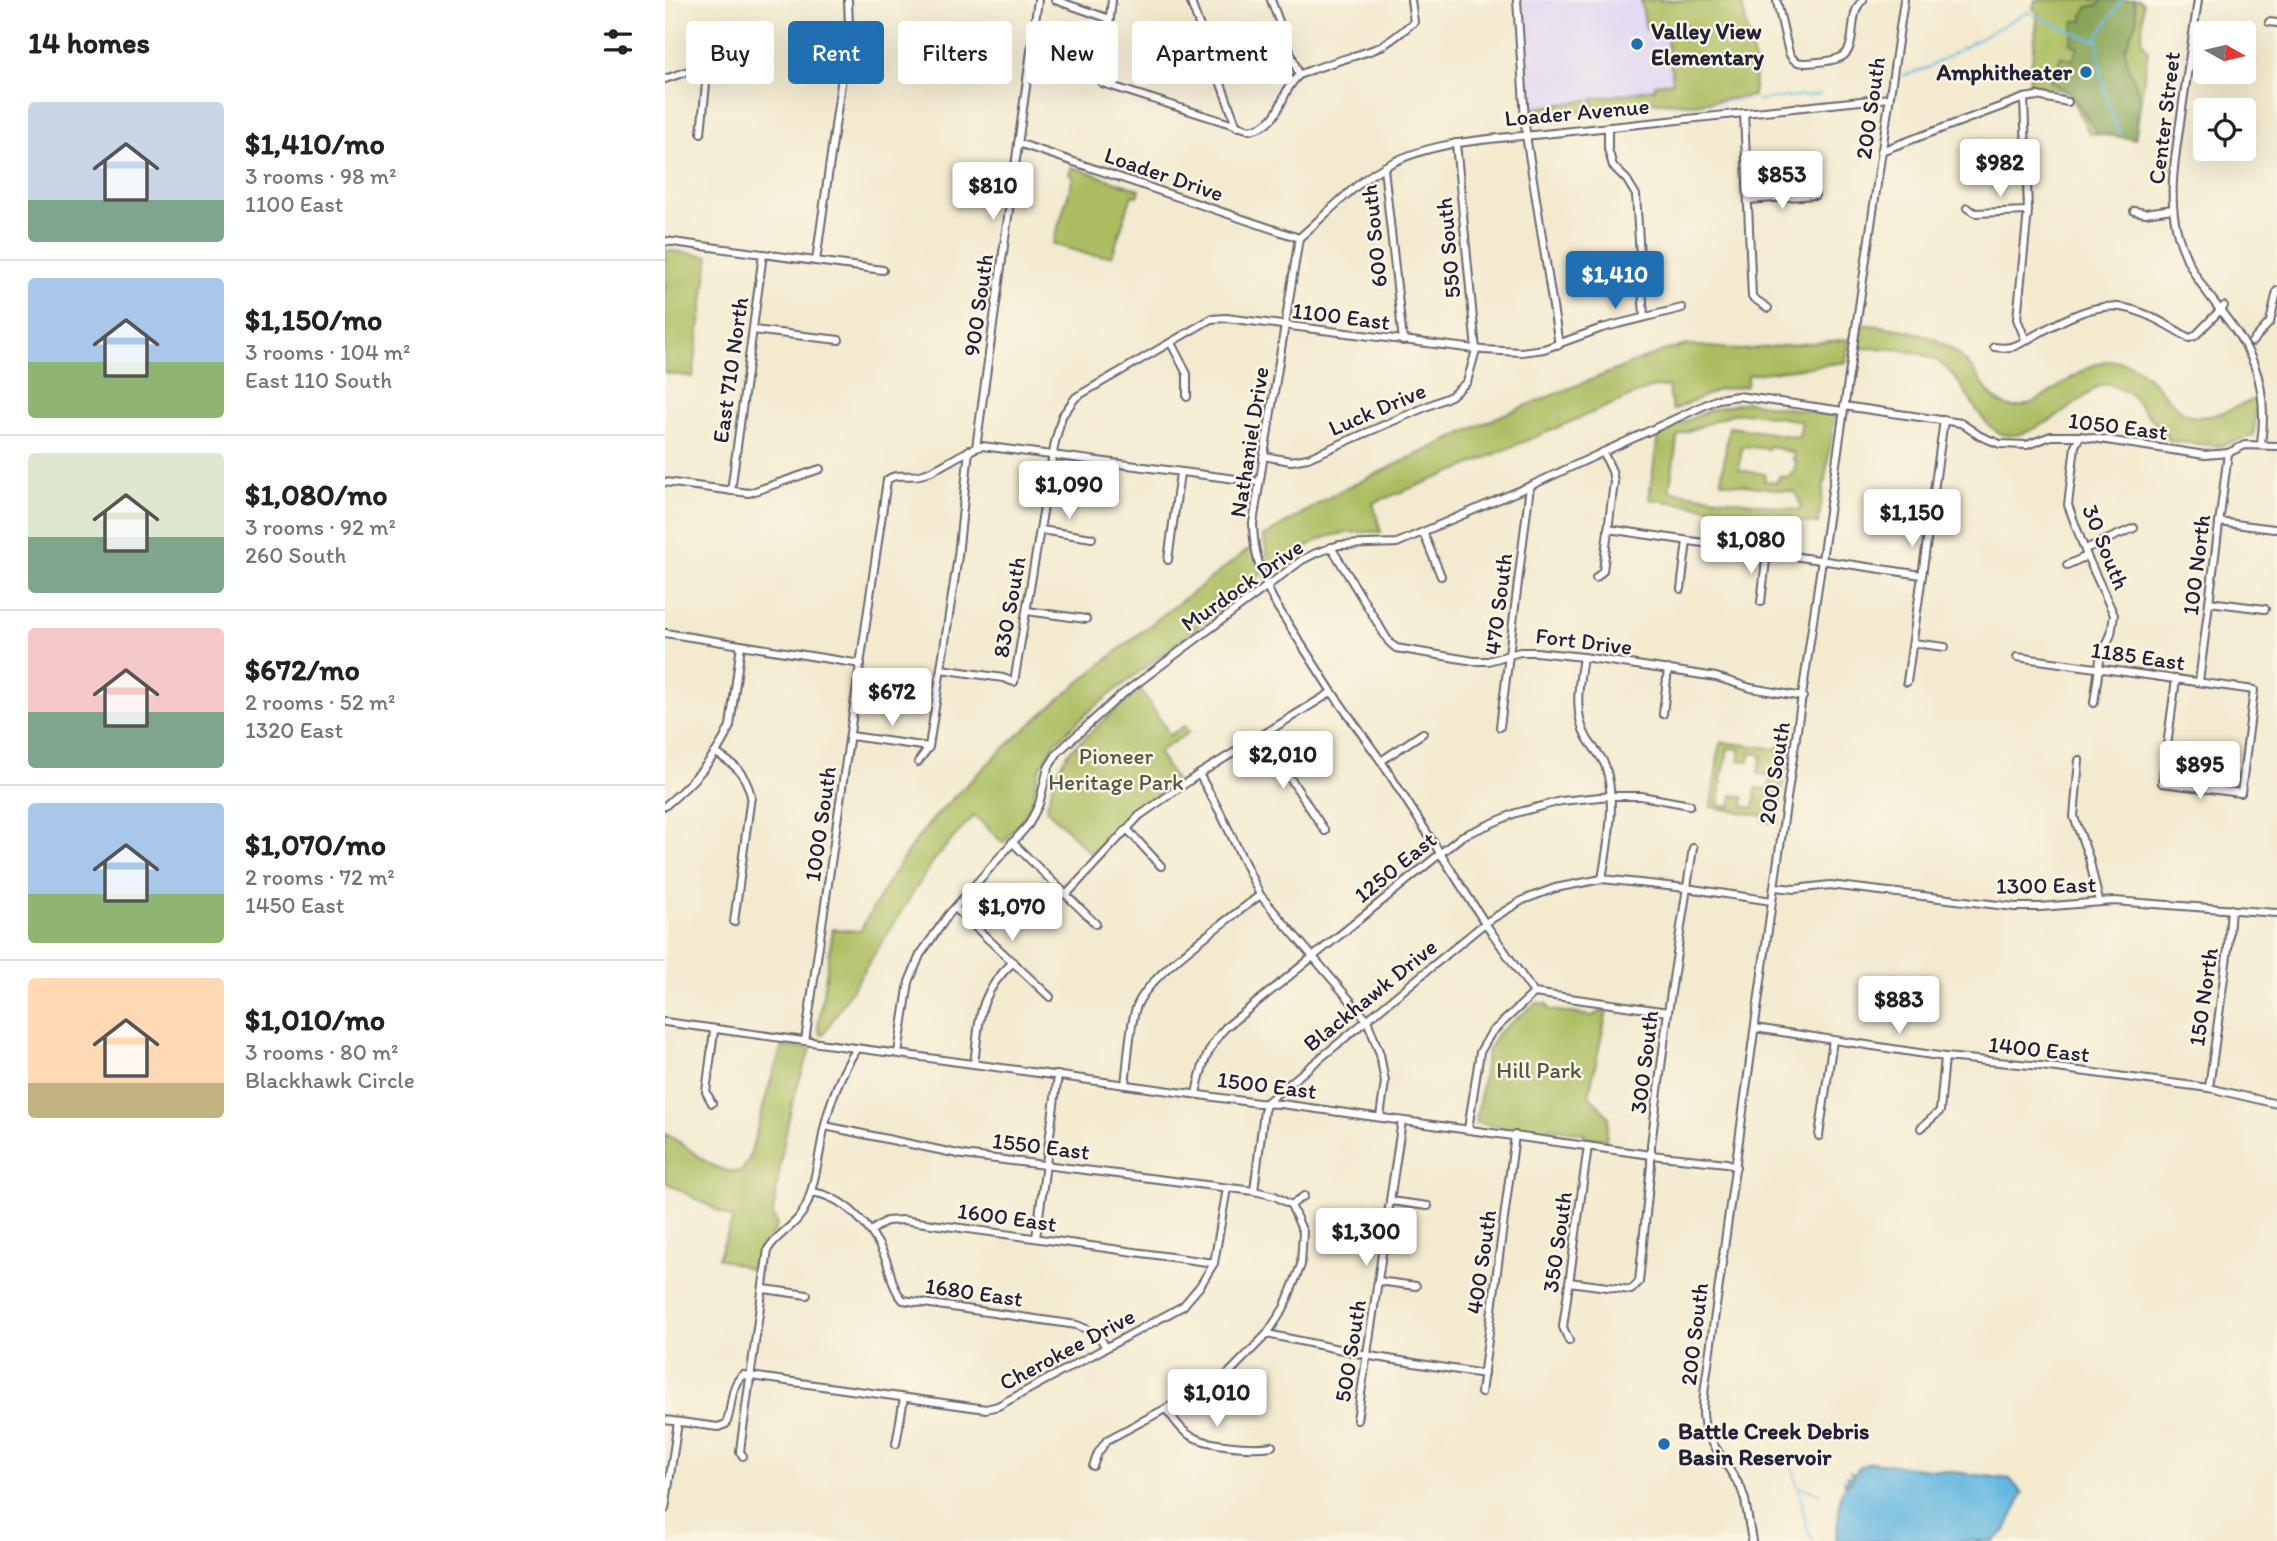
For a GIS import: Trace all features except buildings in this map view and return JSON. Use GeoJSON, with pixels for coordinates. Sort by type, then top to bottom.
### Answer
{"type":"FeatureCollection","features":[{"type":"Feature","properties":{"kind":"street"},"geometry":{"type":"LineString","coordinates":[[815,261],[849,27],[848,0]]}},
{"type":"Feature","properties":{"kind":"street","name":"900 South"},"geometry":{"type":"LineString","coordinates":[[918,762],[929,747],[1038,0]]}},
{"type":"Feature","properties":{"kind":"street"},"geometry":{"type":"LineString","coordinates":[[1055,0],[1110,19]]}},
{"type":"Feature","properties":{"kind":"street"},"geometry":{"type":"LineString","coordinates":[[1112,0],[1102,83],[1251,130],[1263,127],[1276,115],[1299,75],[1378,48],[1414,22],[1411,0]]}},
{"type":"Feature","properties":{"kind":"street"},"geometry":{"type":"LineString","coordinates":[[1190,0],[1237,127]]}},
{"type":"Feature","properties":{"kind":"street"},"geometry":{"type":"LineString","coordinates":[[1271,0],[1299,75]]}},
{"type":"Feature","properties":{"kind":"street"},"geometry":{"type":"LineString","coordinates":[[1517,0],[1526,135],[1559,345]]}},
{"type":"Feature","properties":{"kind":"street"},"geometry":{"type":"LineString","coordinates":[[1777,2],[1789,53],[1794,60],[1802,63],[1836,59],[1845,55],[1850,48],[1855,10],[1863,0]]}},
{"type":"Feature","properties":{"kind":"street","name":"200 South"},"geometry":{"type":"LineString","coordinates":[[1752,1541],[1741,1489],[1707,1434],[1702,1415],[1772,901],[1903,0]]}},
{"type":"Feature","properties":{"kind":"street","name":"Center Street"},"geometry":{"type":"LineString","coordinates":[[2198,0],[2172,178],[2173,209],[2180,241],[2192,265],[2254,345],[2274,315],[2277,290]]}},
{"type":"Feature","properties":{"kind":"street"},"geometry":{"type":"LineString","coordinates":[[665,79],[691,70],[705,69],[707,74],[701,133]]}},
{"type":"Feature","properties":{"kind":"street"},"geometry":{"type":"LineString","coordinates":[[1881,151],[2024,97],[2037,96],[2068,102]]}},
{"type":"Feature","properties":{"kind":"street","name":"Loader Avenue"},"geometry":{"type":"LineString","coordinates":[[1299,238],[1369,177],[1411,155],[1456,143],[1491,137],[1889,97]]}},
{"type":"Feature","properties":{"kind":"street"},"geometry":{"type":"LineString","coordinates":[[2024,97],[2028,211],[2017,318],[2026,341]]}},
{"type":"Feature","properties":{"kind":"street"},"geometry":{"type":"LineString","coordinates":[[1744,113],[1752,297],[1768,308]]}},
{"type":"Feature","properties":{"kind":"street"},"geometry":{"type":"LineString","coordinates":[[1608,127],[1608,149],[1613,166],[1636,195],[1644,317]]}},
{"type":"Feature","properties":{"kind":"street","name":"Loader Drive"},"geometry":{"type":"LineString","coordinates":[[1018,143],[1299,238]]}},
{"type":"Feature","properties":{"kind":"street","name":"550 South"},"geometry":{"type":"LineString","coordinates":[[1456,143],[1476,350]]}},
{"type":"Feature","properties":{"kind":"street","name":"600 South"},"geometry":{"type":"LineString","coordinates":[[1384,168],[1403,341]]}},
{"type":"Feature","properties":{"kind":"street"},"geometry":{"type":"LineString","coordinates":[[1748,200],[1815,195]]}},
{"type":"Feature","properties":{"kind":"street"},"geometry":{"type":"LineString","coordinates":[[1967,208],[1975,213],[2028,211]]}},
{"type":"Feature","properties":{"kind":"street"},"geometry":{"type":"LineString","coordinates":[[2134,211],[2145,213],[2173,209]]}},
{"type":"Feature","properties":{"kind":"street","name":"Nathaniel Drive"},"geometry":{"type":"LineString","coordinates":[[1299,238],[1259,482],[1254,545],[1278,608],[1534,993]]}},
{"type":"Feature","properties":{"kind":"street"},"geometry":{"type":"LineString","coordinates":[[665,241],[883,270]]}},
{"type":"Feature","properties":{"kind":"street","name":"East 710 North"},"geometry":{"type":"LineString","coordinates":[[731,491],[763,254]]}},
{"type":"Feature","properties":{"kind":"street"},"geometry":{"type":"LineString","coordinates":[[1994,347],[2009,349],[2075,315],[2106,306],[2123,306],[2159,318],[2189,338],[2195,336],[2224,306]]}},
{"type":"Feature","properties":{"kind":"street","name":"1100 East"},"geometry":{"type":"LineString","coordinates":[[1052,456],[1062,416],[1076,397],[1202,324],[1219,318],[1476,350],[1521,352],[1559,345],[1602,328],[1682,308]]}},
{"type":"Feature","properties":{"kind":"street"},"geometry":{"type":"LineString","coordinates":[[753,330],[839,340]]}},
{"type":"Feature","properties":{"kind":"street"},"geometry":{"type":"LineString","coordinates":[[1171,343],[1187,374],[1187,397]]}},
{"type":"Feature","properties":{"kind":"street","name":"Luck Drive"},"geometry":{"type":"LineString","coordinates":[[1263,456],[1291,461],[1308,458],[1451,396],[1467,382],[1476,350]]}},
{"type":"Feature","properties":{"kind":"street"},"geometry":{"type":"LineString","coordinates":[[2265,373],[2268,406],[2262,444],[2277,446]]}},
{"type":"Feature","properties":{"kind":"street","name":"Murdock Drive"},"geometry":{"type":"LineString","coordinates":[[898,1053],[912,972],[925,946],[1023,832],[1039,804],[1048,768],[1064,746],[1120,696],[1302,560],[1339,545],[1397,543],[1530,486],[1718,399],[1738,396],[1843,408]]}},
{"type":"Feature","properties":{"kind":"street","name":"1050 East"},"geometry":{"type":"LineString","coordinates":[[1843,408],[1961,423],[1980,436],[2000,444],[2027,445],[2051,436],[2080,436],[2205,455],[2228,453],[2245,445],[2262,444]]}},
{"type":"Feature","properties":{"kind":"street"},"geometry":{"type":"LineString","coordinates":[[1907,682],[1944,420]]}},
{"type":"Feature","properties":{"kind":"street","name":"30 South"},"geometry":{"type":"LineString","coordinates":[[2080,436],[2075,446],[2068,505],[2113,615],[2111,634],[2099,668],[2094,703]]}},
{"type":"Feature","properties":{"kind":"street"},"geometry":{"type":"LineString","coordinates":[[973,449],[982,446],[1259,482]]}},
{"type":"Feature","properties":{"kind":"street","name":"1000 South"},"geometry":{"type":"LineString","coordinates":[[805,1041],[887,480],[894,476],[919,475],[973,449]]}},
{"type":"Feature","properties":{"kind":"street"},"geometry":{"type":"LineString","coordinates":[[1596,578],[1603,571],[1614,482],[1603,452]]}},
{"type":"Feature","properties":{"kind":"street","name":"100 North"},"geometry":{"type":"LineString","coordinates":[[2199,682],[2228,453]]}},
{"type":"Feature","properties":{"kind":"street","name":"830 South"},"geometry":{"type":"LineString","coordinates":[[941,669],[1014,682],[1052,456]]}},
{"type":"Feature","properties":{"kind":"street"},"geometry":{"type":"LineString","coordinates":[[665,482],[748,493],[820,469]]}},
{"type":"Feature","properties":{"kind":"street"},"geometry":{"type":"LineString","coordinates":[[1168,559],[1180,473]]}},
{"type":"Feature","properties":{"kind":"street","name":"470 South"},"geometry":{"type":"LineString","coordinates":[[1500,727],[1530,486]]}},
{"type":"Feature","properties":{"kind":"street"},"geometry":{"type":"LineString","coordinates":[[2219,522],[2274,529]]}},
{"type":"Feature","properties":{"kind":"street"},"geometry":{"type":"LineString","coordinates":[[2067,565],[2134,528]]}},
{"type":"Feature","properties":{"kind":"street"},"geometry":{"type":"LineString","coordinates":[[1608,529],[1922,575]]}},
{"type":"Feature","properties":{"kind":"street"},"geometry":{"type":"LineString","coordinates":[[1041,530],[1093,538]]}},
{"type":"Feature","properties":{"kind":"street"},"geometry":{"type":"LineString","coordinates":[[1423,532],[1441,576]]}},
{"type":"Feature","properties":{"kind":"street"},"geometry":{"type":"LineString","coordinates":[[1681,589],[1687,541]]}},
{"type":"Feature","properties":{"kind":"street","name":"Fort Drive"},"geometry":{"type":"LineString","coordinates":[[1331,547],[1389,642],[1396,648],[1473,662],[1488,661],[1520,652],[1583,657],[1716,677],[1751,688],[1803,697]]}},
{"type":"Feature","properties":{"kind":"street"},"geometry":{"type":"LineString","coordinates":[[1761,602],[1767,552]]}},
{"type":"Feature","properties":{"kind":"street"},"geometry":{"type":"LineString","coordinates":[[2209,602],[2265,609]]}},
{"type":"Feature","properties":{"kind":"street"},"geometry":{"type":"LineString","coordinates":[[1027,611],[1086,619]]}},
{"type":"Feature","properties":{"kind":"street"},"geometry":{"type":"LineString","coordinates":[[665,633],[861,664]]}},
{"type":"Feature","properties":{"kind":"street"},"geometry":{"type":"LineString","coordinates":[[1913,643],[1945,648]]}},
{"type":"Feature","properties":{"kind":"street"},"geometry":{"type":"LineString","coordinates":[[665,806],[683,791],[716,752],[730,726],[741,645]]}},
{"type":"Feature","properties":{"kind":"street"},"geometry":{"type":"LineString","coordinates":[[1583,657],[1578,717],[1586,737],[1605,764],[1610,796],[1609,840],[1602,879]]}},
{"type":"Feature","properties":{"kind":"street","name":"1185 East"},"geometry":{"type":"LineString","coordinates":[[2017,657],[2099,668],[2254,690],[2242,793],[2162,783],[2176,679]]}},
{"type":"Feature","properties":{"kind":"street"},"geometry":{"type":"LineString","coordinates":[[1663,714],[1668,669]]}},
{"type":"Feature","properties":{"kind":"street"},"geometry":{"type":"LineString","coordinates":[[1066,895],[1139,816],[1199,774],[1332,692]]}},
{"type":"Feature","properties":{"kind":"street"},"geometry":{"type":"LineString","coordinates":[[1381,761],[1423,733]]}},
{"type":"Feature","properties":{"kind":"street"},"geometry":{"type":"LineString","coordinates":[[851,736],[929,747]]}},
{"type":"Feature","properties":{"kind":"street"},"geometry":{"type":"LineString","coordinates":[[1263,737],[1325,831]]}},
{"type":"Feature","properties":{"kind":"street"},"geometry":{"type":"LineString","coordinates":[[716,752],[733,764],[747,779],[751,796],[734,922]]}},
{"type":"Feature","properties":{"kind":"street"},"geometry":{"type":"LineString","coordinates":[[2079,760],[2074,817],[2089,858],[2099,901]]}},
{"type":"Feature","properties":{"kind":"street"},"geometry":{"type":"LineString","coordinates":[[1199,774],[1260,895],[1367,1020],[1380,1054],[1385,1082],[1380,1117]]}},
{"type":"Feature","properties":{"kind":"street","name":"1250 East"},"geometry":{"type":"LineString","coordinates":[[1196,1094],[1203,1061],[1216,1038],[1311,956],[1462,836],[1516,813],[1561,801],[1641,796],[1690,805]]}},
{"type":"Feature","properties":{"kind":"street"},"geometry":{"type":"LineString","coordinates":[[1127,829],[1161,866]]}},
{"type":"Feature","properties":{"kind":"street"},"geometry":{"type":"LineString","coordinates":[[1012,842],[1096,924]]}},
{"type":"Feature","properties":{"kind":"street","name":"300 South"},"geometry":{"type":"LineString","coordinates":[[1569,1282],[1631,1290],[1639,1282],[1668,1012],[1693,848]]}},
{"type":"Feature","properties":{"kind":"street","name":"Blackhawk Drive"},"geometry":{"type":"LineString","coordinates":[[1267,1102],[1485,923],[1523,900],[1555,888],[1602,879],[1686,888]]}},
{"type":"Feature","properties":{"kind":"street","name":"1300 East"},"geometry":{"type":"LineString","coordinates":[[1774,887],[1795,889],[1830,885],[2015,907],[2099,901],[2277,913]]}},
{"type":"Feature","properties":{"kind":"street"},"geometry":{"type":"LineString","coordinates":[[1686,888],[1772,901]]}},
{"type":"Feature","properties":{"kind":"street"},"geometry":{"type":"LineString","coordinates":[[1125,1084],[1136,1009],[1144,990],[1177,960],[1260,895]]}},
{"type":"Feature","properties":{"kind":"street"},"geometry":{"type":"LineString","coordinates":[[955,908],[1050,997]]}},
{"type":"Feature","properties":{"kind":"street","name":"150 North"},"geometry":{"type":"LineString","coordinates":[[2209,1088],[2231,909]]}},
{"type":"Feature","properties":{"kind":"street"},"geometry":{"type":"LineString","coordinates":[[974,1064],[984,999],[992,985],[1013,962]]}},
{"type":"Feature","properties":{"kind":"street"},"geometry":{"type":"LineString","coordinates":[[1468,1129],[1480,1052],[1491,1033],[1534,993],[1668,1012]]}},
{"type":"Feature","properties":{"kind":"street","name":"1500 East"},"geometry":{"type":"LineString","coordinates":[[665,1022],[714,1031],[1727,1163],[1736,1167]]}},
{"type":"Feature","properties":{"kind":"street","name":"1400 East"},"geometry":{"type":"LineString","coordinates":[[1755,1028],[1945,1057],[2041,1066],[2209,1088],[2277,1104]]}},
{"type":"Feature","properties":{"kind":"street"},"geometry":{"type":"LineString","coordinates":[[712,1103],[706,1092],[714,1031]]}},
{"type":"Feature","properties":{"kind":"street"},"geometry":{"type":"LineString","coordinates":[[1819,1136],[1833,1040]]}},
{"type":"Feature","properties":{"kind":"street"},"geometry":{"type":"LineString","coordinates":[[743,1456],[740,1452],[741,1443],[768,1249],[774,1240],[796,1222],[805,1207],[837,1087],[857,1048]]}},
{"type":"Feature","properties":{"kind":"street"},"geometry":{"type":"LineString","coordinates":[[1921,1128],[1940,1111],[1945,1057]]}},
{"type":"Feature","properties":{"kind":"street"},"geometry":{"type":"LineString","coordinates":[[1036,1238],[1058,1075]]}},
{"type":"Feature","properties":{"kind":"street"},"geometry":{"type":"LineString","coordinates":[[1094,1466],[1098,1452],[1107,1440],[1225,1377],[1267,1334],[1284,1308],[1301,1265],[1303,1232],[1291,1205],[1275,1196],[1254,1191],[1267,1102]]}},
{"type":"Feature","properties":{"kind":"street","name":"500 South"},"geometry":{"type":"LineString","coordinates":[[1357,1420],[1402,1121]]}},
{"type":"Feature","properties":{"kind":"street","name":"1550 East"},"geometry":{"type":"LineString","coordinates":[[825,1126],[963,1155],[1254,1191]]}},
{"type":"Feature","properties":{"kind":"street","name":"400 South"},"geometry":{"type":"LineString","coordinates":[[1482,1393],[1515,1135]]}},
{"type":"Feature","properties":{"kind":"street","name":"350 South"},"geometry":{"type":"LineString","coordinates":[[1569,1341],[1563,1327],[1588,1146]]}},
{"type":"Feature","properties":{"kind":"street","name":"Cherokee Drive"},"geometry":{"type":"LineString","coordinates":[[752,1375],[986,1409],[998,1406],[1183,1306],[1201,1286],[1214,1263],[1227,1188]]}},
{"type":"Feature","properties":{"kind":"street"},"geometry":{"type":"LineString","coordinates":[[811,1192],[835,1200],[846,1207],[871,1231]]}},
{"type":"Feature","properties":{"kind":"street"},"geometry":{"type":"LineString","coordinates":[[1291,1205],[1304,1196]]}},
{"type":"Feature","properties":{"kind":"street"},"geometry":{"type":"LineString","coordinates":[[1390,1201],[1428,1206]]}},
{"type":"Feature","properties":{"kind":"street","name":"1600 East"},"geometry":{"type":"LineString","coordinates":[[871,1231],[886,1221],[903,1220],[1214,1263]]}},
{"type":"Feature","properties":{"kind":"street","name":"1680 East"},"geometry":{"type":"LineString","coordinates":[[871,1231],[885,1256],[895,1291],[904,1300],[1077,1325],[1098,1334],[1106,1348]]}},
{"type":"Feature","properties":{"kind":"street"},"geometry":{"type":"LineString","coordinates":[[1378,1281],[1416,1286]]}},
{"type":"Feature","properties":{"kind":"street"},"geometry":{"type":"LineString","coordinates":[[764,1289],[807,1295]]}},
{"type":"Feature","properties":{"kind":"street"},"geometry":{"type":"LineString","coordinates":[[1267,1334],[1484,1374]]}},
{"type":"Feature","properties":{"kind":"street"},"geometry":{"type":"LineString","coordinates":[[665,1420],[718,1427],[726,1424],[737,1380],[743,1375],[752,1375]]}},
{"type":"Feature","properties":{"kind":"street"},"geometry":{"type":"LineString","coordinates":[[896,1444],[904,1398]]}},
{"type":"Feature","properties":{"kind":"street"},"geometry":{"type":"LineString","coordinates":[[1166,1409],[1185,1433],[1202,1441],[1257,1448],[1272,1446]]}},
{"type":"Feature","properties":{"kind":"street"},"geometry":{"type":"LineString","coordinates":[[665,1509],[678,1422]]}},
{"type":"Feature","properties":{"kind":"shaded area","name":"Valley View Elementary"},"geometry":{"type":"Polygon","coordinates":[[[1522,0],[1721,0],[1755,72],[1750,100],[1692,106],[1647,103],[1532,120],[1522,0]]]}},
{"type":"Feature","properties":{"kind":"green space"},"geometry":{"type":"Polygon","coordinates":[[[1641,0],[1741,1],[1756,67],[1753,96],[1693,104],[1646,101],[1594,110],[1592,99],[1655,89],[1655,84],[1673,82],[1665,26],[1646,29],[1641,0]]]}},
{"type":"Feature","properties":{"kind":"green space"},"geometry":{"type":"Polygon","coordinates":[[[2035,0],[2139,0],[2143,3],[2142,41],[2148,51],[2135,139],[2089,133],[2069,92],[2029,84],[2038,12],[2033,9],[2035,0]]]}},
{"type":"Feature","properties":{"kind":"green space"},"geometry":{"type":"Polygon","coordinates":[[[2102,0],[2134,0],[2137,19],[2125,50],[2128,67],[2141,98],[2135,139],[2098,134],[2070,92],[2050,82],[2061,56],[2073,60],[2078,48],[2071,43],[2074,21],[2083,21],[2083,14],[2088,7],[2100,4],[2102,0]]]}},
{"type":"Feature","properties":{"kind":"green space"},"geometry":{"type":"Polygon","coordinates":[[[1588,100],[1590,110],[1535,120],[1534,108],[1588,100]]]}},
{"type":"Feature","properties":{"kind":"green space"},"geometry":{"type":"Polygon","coordinates":[[[1072,167],[1140,190],[1138,196],[1132,195],[1112,256],[1090,255],[1053,244],[1073,178],[1069,173],[1072,167]]]}},
{"type":"Feature","properties":{"kind":"green space"},"geometry":{"type":"Polygon","coordinates":[[[665,250],[709,256],[693,377],[665,373],[665,250]]]}},
{"type":"Feature","properties":{"kind":"green space"},"geometry":{"type":"Polygon","coordinates":[[[1862,324],[1919,334],[1944,344],[1973,369],[1995,399],[2007,406],[2029,404],[2091,366],[2119,361],[2133,366],[2177,407],[2198,417],[2214,415],[2259,397],[2253,436],[2218,446],[2170,441],[2129,393],[2107,383],[2036,428],[2010,435],[1999,433],[1991,428],[1962,387],[1937,361],[1908,351],[1858,348],[1862,324]]]}},
{"type":"Feature","properties":{"kind":"green space"},"geometry":{"type":"Polygon","coordinates":[[[1849,339],[1846,362],[1748,375],[1747,386],[1718,390],[1673,410],[1668,386],[1650,388],[1373,503],[1381,532],[1347,533],[1322,539],[1274,572],[1271,569],[1263,537],[1338,492],[1500,416],[1663,351],[1688,345],[1741,350],[1849,339]]]}},
{"type":"Feature","properties":{"kind":"green space"},"geometry":{"type":"Polygon","coordinates":[[[1746,402],[1835,415],[1818,524],[1649,499],[1658,435],[1709,410],[1746,402]],[[1752,413],[1732,414],[1678,435],[1669,491],[1800,510],[1801,505],[1795,492],[1721,482],[1729,427],[1799,437],[1802,421],[1752,413]],[[1742,446],[1739,470],[1765,474],[1764,481],[1777,482],[1779,476],[1790,477],[1791,473],[1794,473],[1794,453],[1769,446],[1768,449],[1742,446]]]}},
{"type":"Feature","properties":{"kind":"green space"},"geometry":{"type":"Polygon","coordinates":[[[1252,547],[1261,573],[1258,579],[1088,712],[1055,743],[1039,770],[1027,813],[1003,843],[974,815],[934,860],[823,1035],[820,1034],[818,1027],[833,929],[860,931],[909,849],[964,787],[1092,672],[1252,547]]]}},
{"type":"Feature","properties":{"kind":"green space","name":"Pioneer Heritage Park"},"geometry":{"type":"Polygon","coordinates":[[[1140,688],[1170,735],[1184,726],[1189,732],[1158,752],[1176,782],[1138,809],[1091,854],[1046,809],[1053,785],[1061,764],[1071,750],[1140,688]]]}},
{"type":"Feature","properties":{"kind":"green space"},"geometry":{"type":"Polygon","coordinates":[[[1723,742],[1777,749],[1778,745],[1788,746],[1778,824],[1763,822],[1764,816],[1711,807],[1720,744],[1723,742]],[[1728,748],[1720,777],[1722,781],[1719,805],[1730,807],[1732,795],[1744,797],[1743,806],[1754,808],[1756,788],[1768,789],[1770,776],[1758,774],[1762,755],[1751,753],[1749,761],[1739,760],[1740,749],[1728,748]]]}},
{"type":"Feature","properties":{"kind":"green space","name":"Hill Park"},"geometry":{"type":"Polygon","coordinates":[[[1536,1003],[1547,1004],[1550,1010],[1592,1016],[1607,1011],[1589,1095],[1609,1117],[1606,1140],[1587,1137],[1583,1133],[1549,1128],[1539,1133],[1476,1123],[1487,1052],[1497,1034],[1536,1003]]]}},
{"type":"Feature","properties":{"kind":"green space"},"geometry":{"type":"Polygon","coordinates":[[[782,1046],[811,1049],[796,1089],[786,1130],[773,1214],[777,1226],[763,1251],[759,1272],[718,1258],[733,1219],[665,1182],[665,1134],[711,1165],[731,1172],[742,1171],[749,1159],[782,1046]]]}},
{"type":"Feature","properties":{"kind":"water"},"geometry":{"type":"Polygon","coordinates":[[[1871,1462],[2010,1479],[2023,1494],[2005,1532],[1993,1541],[1836,1541],[1841,1493],[1845,1484],[1847,1485],[1844,1480],[1851,1482],[1847,1476],[1854,1478],[1851,1472],[1854,1474],[1860,1467],[1871,1462]]]}},
{"type":"Feature","properties":{"kind":"waterway"},"geometry":{"type":"LineString","coordinates":[[1903,76],[1927,68],[2027,12],[2094,41],[2122,0]]}},
{"type":"Feature","properties":{"kind":"waterway"},"geometry":{"type":"LineString","coordinates":[[2098,35],[2104,86],[2121,135]]}},
{"type":"Feature","properties":{"kind":"waterway"},"geometry":{"type":"LineString","coordinates":[[1757,100],[1820,94]]}},
{"type":"Feature","properties":{"kind":"waterway"},"geometry":{"type":"LineString","coordinates":[[1790,1453],[1797,1486],[1821,1494]]}},
{"type":"Feature","properties":{"kind":"waterway"},"geometry":{"type":"LineString","coordinates":[[1799,1488],[1806,1525],[1813,1541]]}},
{"type":"Feature","properties":{"kind":"place","name":"Valley View Elementary"},"geometry":{"type":"Point","coordinates":[1637,44]}},
{"type":"Feature","properties":{"kind":"place","name":"Amphitheater"},"geometry":{"type":"Point","coordinates":[2086,72]}},
{"type":"Feature","properties":{"kind":"place","name":"Battle Creek Debris Basin Reservoir"},"geometry":{"type":"Point","coordinates":[1664,1444]}}]}
